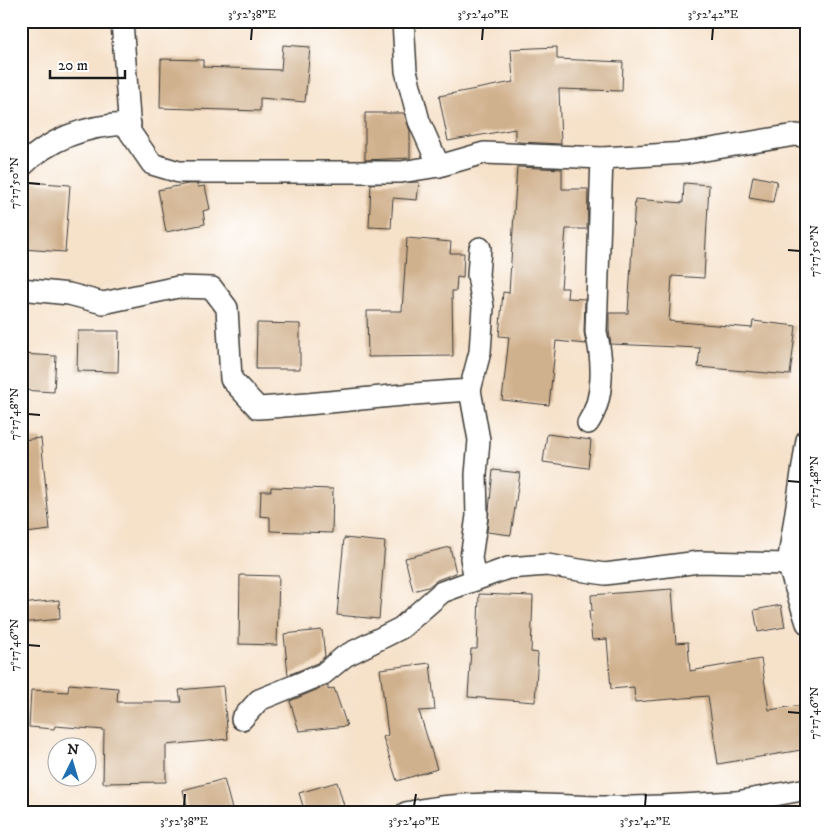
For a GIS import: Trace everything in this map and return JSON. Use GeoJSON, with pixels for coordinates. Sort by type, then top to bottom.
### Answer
{"type":"FeatureCollection","features":[{"type":"Feature","properties":{"kind":"street"},"geometry":{"type":"LineString","coordinates":[[122,21],[130,132],[152,164],[179,172],[401,172],[439,166],[484,153],[602,158],[687,153],[795,135],[807,136]]}},
{"type":"Feature","properties":{"kind":"street"},"geometry":{"type":"LineString","coordinates":[[403,21],[406,71],[419,121],[439,166]]}},
{"type":"Feature","properties":{"kind":"street"},"geometry":{"type":"LineString","coordinates":[[21,167],[34,154],[75,132],[106,124],[130,124]]}},
{"type":"Feature","properties":{"kind":"street"},"geometry":{"type":"LineString","coordinates":[[588,423],[596,412],[602,358],[596,332],[602,158]]}},
{"type":"Feature","properties":{"kind":"street"},"geometry":{"type":"LineString","coordinates":[[475,580],[471,558],[477,516],[476,475],[479,440],[470,390],[481,343],[483,307],[478,275],[480,248]]}},
{"type":"Feature","properties":{"kind":"street"},"geometry":{"type":"LineString","coordinates":[[21,289],[69,294],[103,303],[178,287],[212,288],[227,308],[231,379],[258,408],[470,390]]}},
{"type":"Feature","properties":{"kind":"street"},"geometry":{"type":"LineString","coordinates":[[807,440],[788,564],[801,591],[807,623]]}},
{"type":"Feature","properties":{"kind":"street"},"geometry":{"type":"LineString","coordinates":[[242,719],[259,700],[323,674],[345,656],[401,628],[442,592],[508,568],[546,565],[605,574],[699,562],[788,564]]}},
{"type":"Feature","properties":{"kind":"street"},"geometry":{"type":"LineString","coordinates":[[406,813],[430,807],[524,804],[605,808],[735,808],[807,789]]}},
{"type":"Feature","properties":{"kind":"building"},"geometry":{"type":"Polygon","coordinates":[[[283,45],[310,47],[305,102],[260,98],[260,111],[160,108],[161,59],[203,60],[203,67],[281,70],[283,45]]]}},
{"type":"Feature","properties":{"kind":"building"},"geometry":{"type":"Polygon","coordinates":[[[557,47],[557,59],[623,62],[622,91],[559,89],[561,144],[519,142],[515,140],[515,129],[448,141],[439,96],[513,82],[511,49],[557,47]]]}},
{"type":"Feature","properties":{"kind":"building"},"geometry":{"type":"Polygon","coordinates":[[[365,113],[404,113],[410,131],[410,158],[365,160],[365,113]]]}},
{"type":"Feature","properties":{"kind":"building"},"geometry":{"type":"Polygon","coordinates":[[[517,167],[562,169],[562,189],[588,189],[587,229],[566,229],[561,288],[568,288],[567,298],[585,299],[584,332],[586,344],[556,341],[549,405],[502,400],[509,337],[499,336],[503,292],[509,293],[517,167]]]}},
{"type":"Feature","properties":{"kind":"building"},"geometry":{"type":"Polygon","coordinates":[[[753,176],[777,181],[773,202],[749,198],[753,176]]]}},
{"type":"Feature","properties":{"kind":"building"},"geometry":{"type":"Polygon","coordinates":[[[27,182],[70,185],[65,252],[22,249],[27,182]]]}},
{"type":"Feature","properties":{"kind":"building"},"geometry":{"type":"Polygon","coordinates":[[[419,182],[417,200],[393,198],[391,228],[369,227],[371,184],[419,182]]]}},
{"type":"Feature","properties":{"kind":"building"},"geometry":{"type":"Polygon","coordinates":[[[684,183],[709,185],[704,278],[672,276],[669,321],[752,328],[753,321],[796,326],[790,375],[698,367],[700,348],[611,344],[609,313],[628,313],[635,199],[683,203],[684,183]]]}},
{"type":"Feature","properties":{"kind":"building"},"geometry":{"type":"Polygon","coordinates":[[[197,184],[198,187],[205,186],[210,209],[203,211],[205,224],[166,232],[158,190],[197,184]]]}},
{"type":"Feature","properties":{"kind":"building"},"geometry":{"type":"Polygon","coordinates":[[[407,238],[451,242],[450,253],[464,253],[463,278],[457,277],[456,291],[452,291],[453,356],[368,357],[367,311],[402,311],[407,238]]]}},
{"type":"Feature","properties":{"kind":"building"},"geometry":{"type":"Polygon","coordinates":[[[257,323],[300,324],[300,369],[256,369],[257,323]]]}},
{"type":"Feature","properties":{"kind":"building"},"geometry":{"type":"Polygon","coordinates":[[[78,331],[119,331],[118,372],[77,371],[78,331]]]}},
{"type":"Feature","properties":{"kind":"building"},"geometry":{"type":"Polygon","coordinates":[[[21,354],[56,356],[54,392],[21,390],[21,354]]]}},
{"type":"Feature","properties":{"kind":"building"},"geometry":{"type":"Polygon","coordinates":[[[547,434],[591,440],[588,468],[543,462],[547,434]]]}},
{"type":"Feature","properties":{"kind":"building"},"geometry":{"type":"Polygon","coordinates":[[[41,438],[50,530],[26,533],[21,487],[21,440],[41,438]]]}},
{"type":"Feature","properties":{"kind":"building"},"geometry":{"type":"Polygon","coordinates":[[[493,470],[520,473],[511,535],[487,532],[493,470]]]}},
{"type":"Feature","properties":{"kind":"building"},"geometry":{"type":"Polygon","coordinates":[[[271,487],[333,489],[332,533],[270,531],[270,517],[260,516],[261,491],[271,491],[271,487]]]}},
{"type":"Feature","properties":{"kind":"building"},"geometry":{"type":"Polygon","coordinates":[[[344,538],[385,542],[379,619],[337,615],[344,538]]]}},
{"type":"Feature","properties":{"kind":"building"},"geometry":{"type":"Polygon","coordinates":[[[450,547],[456,573],[437,580],[428,587],[413,591],[405,558],[450,547]]]}},
{"type":"Feature","properties":{"kind":"building"},"geometry":{"type":"Polygon","coordinates":[[[240,575],[279,576],[277,645],[239,644],[240,575]]]}},
{"type":"Feature","properties":{"kind":"building"},"geometry":{"type":"Polygon","coordinates":[[[672,589],[676,643],[688,642],[690,671],[761,659],[769,710],[801,705],[807,749],[718,764],[708,696],[635,702],[634,687],[611,689],[607,639],[592,640],[589,611],[592,611],[591,595],[672,589]]]}},
{"type":"Feature","properties":{"kind":"building"},"geometry":{"type":"Polygon","coordinates":[[[479,594],[533,596],[531,652],[538,653],[535,702],[468,697],[471,649],[477,649],[479,594]]]}},
{"type":"Feature","properties":{"kind":"building"},"geometry":{"type":"Polygon","coordinates":[[[59,600],[60,619],[21,623],[21,604],[59,600]]]}},
{"type":"Feature","properties":{"kind":"building"},"geometry":{"type":"Polygon","coordinates":[[[781,605],[785,627],[758,632],[754,610],[781,605]]]}},
{"type":"Feature","properties":{"kind":"building"},"geometry":{"type":"Polygon","coordinates":[[[322,630],[325,656],[317,663],[288,675],[284,634],[322,630]]]}},
{"type":"Feature","properties":{"kind":"building"},"geometry":{"type":"Polygon","coordinates":[[[430,663],[435,710],[419,711],[437,769],[397,781],[383,737],[388,735],[380,669],[430,663]]]}},
{"type":"Feature","properties":{"kind":"building"},"geometry":{"type":"Polygon","coordinates":[[[69,684],[118,688],[117,702],[181,702],[179,690],[223,686],[228,739],[166,745],[166,782],[103,783],[104,730],[55,726],[54,729],[29,727],[31,690],[68,692],[69,684]]]}},
{"type":"Feature","properties":{"kind":"building"},"geometry":{"type":"Polygon","coordinates":[[[328,685],[328,690],[334,688],[347,726],[299,731],[290,701],[328,685]]]}},
{"type":"Feature","properties":{"kind":"building"},"geometry":{"type":"Polygon","coordinates":[[[224,779],[233,813],[189,813],[183,790],[224,779]]]}},
{"type":"Feature","properties":{"kind":"building"},"geometry":{"type":"Polygon","coordinates":[[[337,782],[344,806],[321,813],[305,813],[299,793],[337,782]]]}}]}
